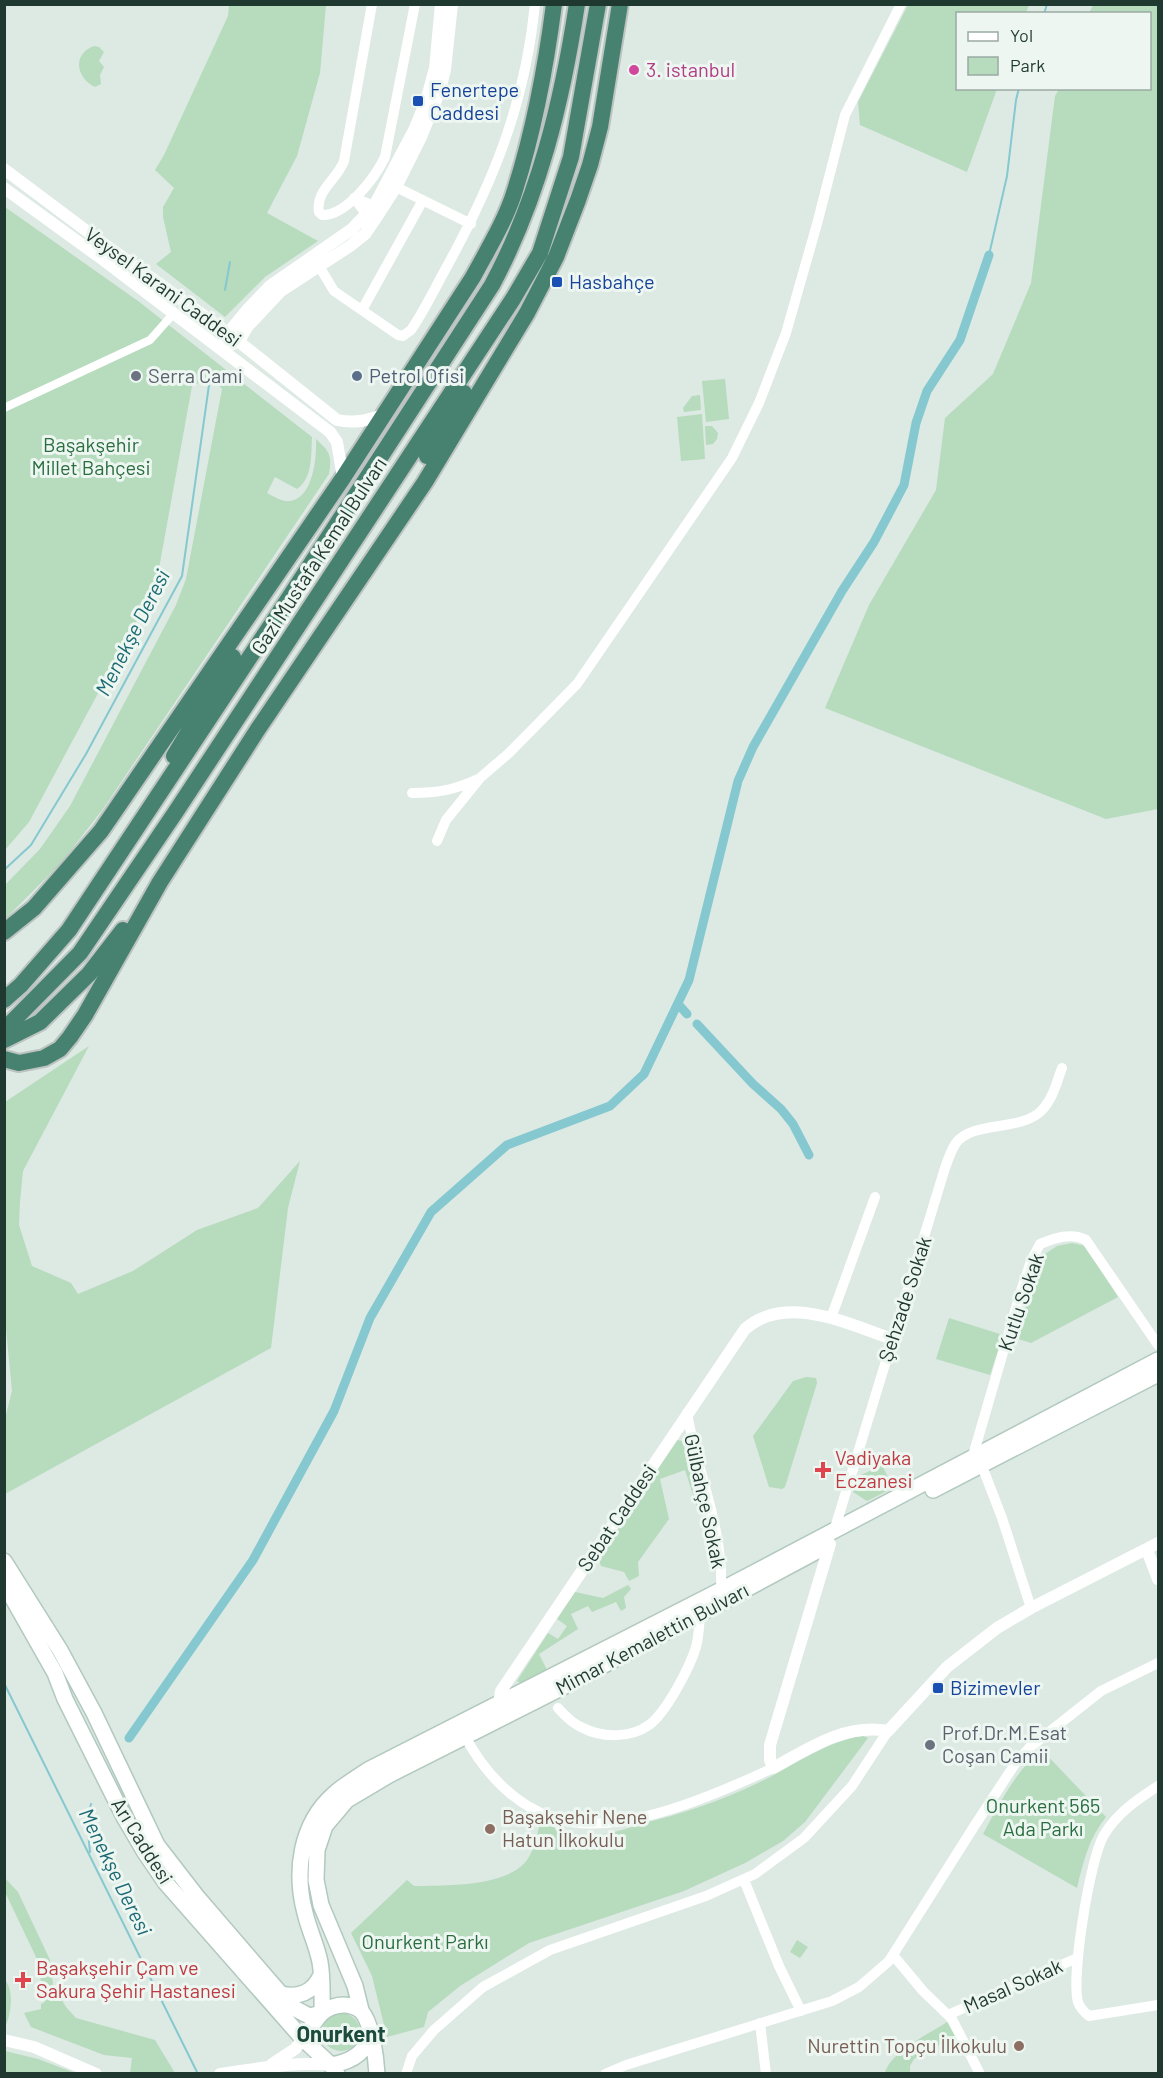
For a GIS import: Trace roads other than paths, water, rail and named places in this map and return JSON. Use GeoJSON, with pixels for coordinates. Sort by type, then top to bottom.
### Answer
{"type":"FeatureCollection","features":[{"type":"Feature","properties":{"kind":"highway"},"geometry":{"type":"LineString","coordinates":[[4,932],[34,908],[101,831],[386,414],[473,277],[492,243],[515,191],[531,131],[554,4]]}},
{"type":"Feature","properties":{"kind":"highway","name":"Gazi Mustafa Kemal Bulvarı"},"geometry":{"type":"LineString","coordinates":[[4,1000],[21,985],[69,930],[492,285],[512,247],[545,155],[568,61],[577,4]]}},
{"type":"Feature","properties":{"kind":"highway","name":"Gazi Mustafa Kemal Bulvarı"},"geometry":{"type":"LineString","coordinates":[[4,1030],[80,953],[513,299],[540,253],[571,157],[598,4]]}},
{"type":"Feature","properties":{"kind":"highway"},"geometry":{"type":"LineString","coordinates":[[4,1059],[19,1063],[44,1058],[60,1049],[70,1037],[160,882],[258,729],[425,482],[527,313],[556,257],[579,200],[600,127],[620,4]]}},
{"type":"Feature","properties":{"kind":"highway"},"geometry":{"type":"LineString","coordinates":[[362,573],[486,356],[513,299]]}},
{"type":"Feature","properties":{"kind":"highway"},"geometry":{"type":"LineString","coordinates":[[138,827],[183,738],[343,478]]}},
{"type":"Feature","properties":{"kind":"highway"},"geometry":{"type":"LineString","coordinates":[[4,1040],[40,1022],[89,974],[160,882]]}},
{"type":"Feature","properties":{"kind":"main road"},"geometry":{"type":"LineString","coordinates":[[977,1462],[1158,1360]]}},
{"type":"Feature","properties":{"kind":"main road"},"geometry":{"type":"LineString","coordinates":[[322,2013],[320,1961],[299,1885],[303,1847],[308,1832],[317,1814],[334,1794],[359,1776],[499,1703],[721,1597],[977,1462],[1158,1374]]}},
{"type":"Feature","properties":{"kind":"main road","name":"Arı Caddesi"},"geometry":{"type":"LineString","coordinates":[[4,1561],[60,1650],[94,1713],[157,1845],[198,1898],[279,1993],[300,2012],[309,2016],[322,2013]]}},
{"type":"Feature","properties":{"kind":"main road","name":"Arı Caddesi"},"geometry":{"type":"LineString","coordinates":[[4,1583],[55,1673],[65,1699],[124,1817],[165,1882],[303,2039],[334,2069]]}},
{"type":"Feature","properties":{"kind":"main road","name":"Mimar Kemalettin Bulvarı"},"geometry":{"type":"LineString","coordinates":[[361,2010],[355,1986],[321,1905],[316,1880],[317,1850],[325,1826],[347,1800],[390,1775],[700,1615],[721,1597]]}},
{"type":"Feature","properties":{"kind":"main road"},"geometry":{"type":"LineString","coordinates":[[279,1993],[287,1996],[306,1993],[318,1983],[321,1975]]}},
{"type":"Feature","properties":{"kind":"main road"},"geometry":{"type":"LineString","coordinates":[[303,2039],[322,2013],[331,2007],[341,2005],[361,2010],[367,2021],[376,2058],[376,2073]]}},
{"type":"Feature","properties":{"kind":"main road"},"geometry":{"type":"LineString","coordinates":[[334,2069],[357,2056],[368,2043],[370,2034]]}},
{"type":"Feature","properties":{"kind":"street"},"geometry":{"type":"LineString","coordinates":[[370,4],[370,18],[344,161],[338,174],[326,187],[319,201],[319,212],[322,215],[334,214],[354,198],[374,177],[384,157],[415,4]]}},
{"type":"Feature","properties":{"kind":"street"},"geometry":{"type":"LineString","coordinates":[[222,350],[228,333],[270,286],[352,229],[370,211],[415,128],[426,101],[435,68],[441,4]]}},
{"type":"Feature","properties":{"kind":"street"},"geometry":{"type":"LineString","coordinates":[[222,350],[238,341],[248,326],[281,291],[365,234],[396,187],[421,137],[439,93],[445,70],[452,4]]}},
{"type":"Feature","properties":{"kind":"street"},"geometry":{"type":"LineString","coordinates":[[319,266],[334,291],[398,335],[407,334],[417,321],[471,224],[505,144],[521,92],[535,4]]}},
{"type":"Feature","properties":{"kind":"street"},"geometry":{"type":"LineString","coordinates":[[437,841],[447,820],[480,778],[509,753],[577,684],[734,455],[759,404],[786,333],[845,115],[901,4]]}},
{"type":"Feature","properties":{"kind":"street","name":"Veysel Karani Caddesi"},"geometry":{"type":"LineString","coordinates":[[4,169],[228,333],[338,420],[351,423],[386,414]]}},
{"type":"Feature","properties":{"kind":"street"},"geometry":{"type":"LineString","coordinates":[[396,187],[471,224]]}},
{"type":"Feature","properties":{"kind":"street","name":"Veysel Karani Caddesi"},"geometry":{"type":"LineString","coordinates":[[4,188],[330,432],[337,442],[343,478]]}},
{"type":"Feature","properties":{"kind":"street"},"geometry":{"type":"LineString","coordinates":[[354,198],[370,211]]}},
{"type":"Feature","properties":{"kind":"street"},"geometry":{"type":"LineString","coordinates":[[362,310],[423,201]]}},
{"type":"Feature","properties":{"kind":"street"},"geometry":{"type":"LineString","coordinates":[[4,408],[150,340],[174,313]]}},
{"type":"Feature","properties":{"kind":"street"},"geometry":{"type":"LineString","coordinates":[[412,793],[437,793],[460,787],[480,778]]}},
{"type":"Feature","properties":{"kind":"street","name":"Şehzade Sokak"},"geometry":{"type":"LineString","coordinates":[[832,1538],[945,1168],[955,1145],[970,1133],[1030,1119],[1042,1111],[1049,1102],[1062,1068]]}},
{"type":"Feature","properties":{"kind":"street"},"geometry":{"type":"LineString","coordinates":[[875,1197],[831,1318],[892,1339]]}},
{"type":"Feature","properties":{"kind":"street","name":"Kutlu Sokak"},"geometry":{"type":"LineString","coordinates":[[977,1462],[1020,1294],[1031,1261],[1040,1244],[1068,1236],[1078,1236],[1086,1240],[1158,1346]]}},
{"type":"Feature","properties":{"kind":"street","name":"Sebat Caddesi"},"geometry":{"type":"LineString","coordinates":[[499,1703],[501,1691],[739,1335],[751,1323],[769,1315],[795,1313],[831,1318]]}},
{"type":"Feature","properties":{"kind":"street","name":"Gülbahçe Sokak"},"geometry":{"type":"LineString","coordinates":[[687,1413],[710,1504],[721,1573],[721,1597]]}},
{"type":"Feature","properties":{"kind":"street"},"geometry":{"type":"LineString","coordinates":[[977,1462],[1002,1518],[1031,1608]]}},
{"type":"Feature","properties":{"kind":"street"},"geometry":{"type":"LineString","coordinates":[[773,1768],[770,1760],[770,1745],[832,1538]]}},
{"type":"Feature","properties":{"kind":"street"},"geometry":{"type":"LineString","coordinates":[[406,2073],[412,2056],[434,2030],[483,1987],[550,1950],[706,1896],[744,1880],[804,1838],[852,1786],[888,1731],[947,1667],[997,1628],[1031,1608],[1158,1543]]}},
{"type":"Feature","properties":{"kind":"street"},"geometry":{"type":"LineString","coordinates":[[1147,1550],[1158,1579]]}},
{"type":"Feature","properties":{"kind":"street"},"geometry":{"type":"LineString","coordinates":[[558,1708],[568,1719],[594,1733],[624,1734],[640,1731],[657,1718],[669,1702],[695,1650],[699,1635],[700,1615]]}},
{"type":"Feature","properties":{"kind":"street"},"geometry":{"type":"LineString","coordinates":[[605,2073],[832,2001],[859,1987],[879,1972],[893,1955],[975,1824],[1015,1764],[1029,1748],[1101,1691],[1158,1662]]}},
{"type":"Feature","properties":{"kind":"street"},"geometry":{"type":"LineString","coordinates":[[465,1736],[473,1752],[486,1769],[510,1794],[554,1819],[591,1824],[625,1821],[669,1810],[735,1786],[773,1768],[816,1743],[853,1731],[873,1728],[888,1731]]}},
{"type":"Feature","properties":{"kind":"street"},"geometry":{"type":"LineString","coordinates":[[1158,1786],[1140,1797],[1120,1815],[1103,1836],[1095,1858],[1077,1958],[1078,2000],[1089,2016],[1158,2005]]}},
{"type":"Feature","properties":{"kind":"street"},"geometry":{"type":"LineString","coordinates":[[744,1880],[779,1966],[801,2011]]}},
{"type":"Feature","properties":{"kind":"street"},"geometry":{"type":"LineString","coordinates":[[893,1955],[923,1991],[952,2019],[980,2073]]}},
{"type":"Feature","properties":{"kind":"street","name":"Masal Sokak"},"geometry":{"type":"LineString","coordinates":[[948,2015],[1077,1958]]}},
{"type":"Feature","properties":{"kind":"street"},"geometry":{"type":"LineString","coordinates":[[760,2023],[766,2073]]}},
{"type":"Feature","properties":{"kind":"street"},"geometry":{"type":"LineString","coordinates":[[265,2067],[281,2060],[303,2039]]}},
{"type":"Feature","properties":{"kind":"street"},"geometry":{"type":"LineString","coordinates":[[4,2040],[34,2047],[96,2073]]}},
{"type":"Feature","properties":{"kind":"street"},"geometry":{"type":"LineString","coordinates":[[220,2073],[307,2064],[334,2069]]}},
{"type":"Feature","properties":{"kind":"waterway"},"geometry":{"type":"LineString","coordinates":[[1045,12],[1047,4]]}},
{"type":"Feature","properties":{"kind":"waterway"},"geometry":{"type":"LineString","coordinates":[[989,255],[1007,176],[1018,90]]}},
{"type":"Feature","properties":{"kind":"waterway"},"geometry":{"type":"LineString","coordinates":[[129,1738],[253,1560],[334,1411],[370,1318],[431,1212],[507,1145],[610,1106],[644,1074],[689,980],[738,781],[753,747],[842,591],[874,542],[904,485],[916,423],[927,391],[960,340],[989,255]]}},
{"type":"Feature","properties":{"kind":"waterway","name":"Menekşe Deresi"},"geometry":{"type":"LineString","coordinates":[[225,290],[230,262]]}},
{"type":"Feature","properties":{"kind":"waterway","name":"Menekşe Deresi"},"geometry":{"type":"LineString","coordinates":[[4,870],[31,845],[86,754],[182,576],[210,378]]}},
{"type":"Feature","properties":{"kind":"waterway"},"geometry":{"type":"LineString","coordinates":[[678,1004],[687,1014]]}},
{"type":"Feature","properties":{"kind":"waterway"},"geometry":{"type":"LineString","coordinates":[[697,1024],[753,1084],[781,1109],[793,1124],[809,1155]]}},
{"type":"Feature","properties":{"kind":"waterway","name":"Menekşe Deresi"},"geometry":{"type":"LineString","coordinates":[[4,1683],[198,2074]]}},
{"type":"Feature","properties":{"kind":"waterway"},"geometry":{"type":"LineString","coordinates":[[90,1852],[87,1822],[91,1804]]}},
{"type":"Feature","properties":{"kind":"place","name":"3. istanbul"},"geometry":{"type":"Point","coordinates":[634,70]}},
{"type":"Feature","properties":{"kind":"place","name":"Fenertepe Caddesi"},"geometry":{"type":"Point","coordinates":[418,101]}},
{"type":"Feature","properties":{"kind":"place","name":"Hasbahçe"},"geometry":{"type":"Point","coordinates":[557,282]}},
{"type":"Feature","properties":{"kind":"place","name":"Serra Cami"},"geometry":{"type":"Point","coordinates":[136,376]}},
{"type":"Feature","properties":{"kind":"place","name":"Petrol Ofisi"},"geometry":{"type":"Point","coordinates":[357,376]}},
{"type":"Feature","properties":{"kind":"place","name":"Vadiyaka Eczanesi"},"geometry":{"type":"Point","coordinates":[823,1470]}},
{"type":"Feature","properties":{"kind":"place","name":"Bizimevler"},"geometry":{"type":"Point","coordinates":[938,1688]}},
{"type":"Feature","properties":{"kind":"place","name":"Prof.Dr.M.Esat Coşan Camii"},"geometry":{"type":"Point","coordinates":[930,1745]}},
{"type":"Feature","properties":{"kind":"place","name":"Başakşehir Nene Hatun İlkokulu"},"geometry":{"type":"Point","coordinates":[490,1829]}},
{"type":"Feature","properties":{"kind":"place","name":"Başakşehir Çam ve Sakura Şehir Hastanesi"},"geometry":{"type":"Point","coordinates":[23,1980]}},
{"type":"Feature","properties":{"kind":"place","name":"Nurettin Topçu İlkokulu"},"geometry":{"type":"Point","coordinates":[1019,2046]}},
{"type":"Feature","properties":{"kind":"district","name":"Onurkent"},"geometry":{"type":"Point","coordinates":[341,2034]}},
{"type":"Feature","properties":{"kind":"park label","name":"Başakşehir Millet Bahçesi"},"geometry":{"type":"Point","coordinates":[91,456]}},
{"type":"Feature","properties":{"kind":"park label","name":"Onurkent 565 Ada Parkı"},"geometry":{"type":"Point","coordinates":[1043,1818]}},
{"type":"Feature","properties":{"kind":"park label","name":"Onurkent Parkı"},"geometry":{"type":"Point","coordinates":[425,1942]}}]}
